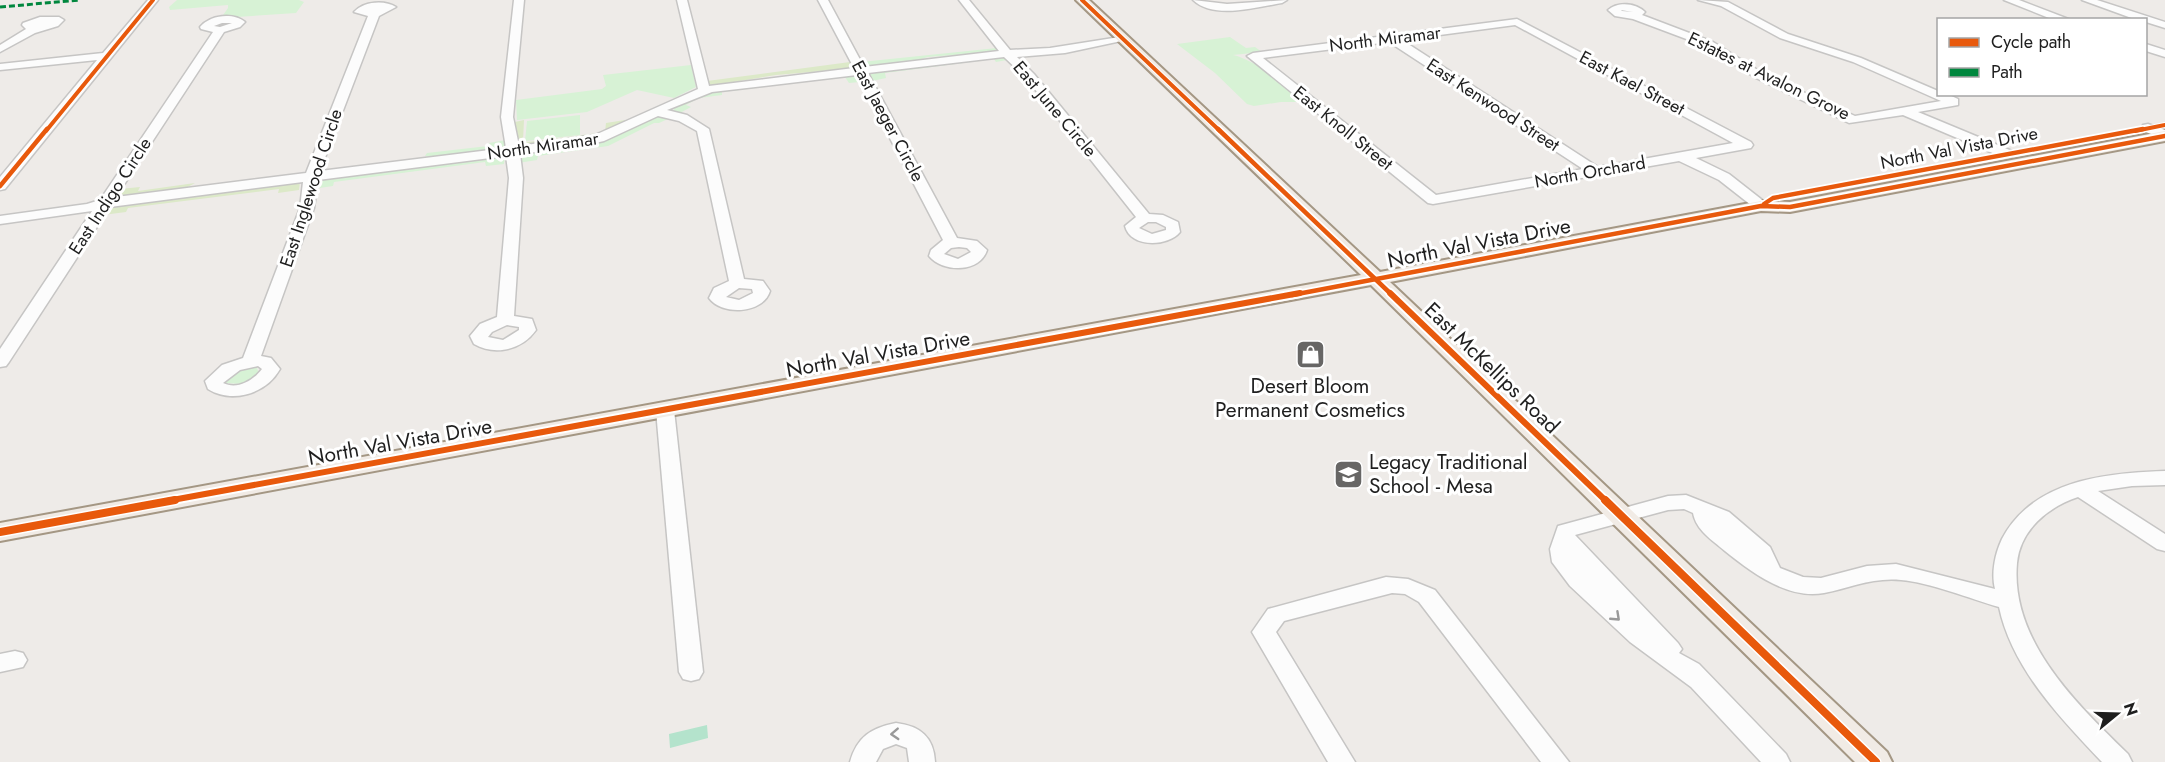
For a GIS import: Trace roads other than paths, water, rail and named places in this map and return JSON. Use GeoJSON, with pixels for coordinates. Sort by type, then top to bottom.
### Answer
{"type":"FeatureCollection","features":[{"type":"Feature","properties":{"kind":"main road","name":"East McKellips Road"},"geometry":{"type":"LineString","coordinates":[[1082,0],[1376,279],[1876,762]]}},
{"type":"Feature","properties":{"kind":"main road","name":"North Val Vista Drive"},"geometry":{"type":"LineString","coordinates":[[1761,206],[1773,198],[2002,155],[2161,130]]}},
{"type":"Feature","properties":{"kind":"main road","name":"North Val Vista Drive"},"geometry":{"type":"LineString","coordinates":[[0,532],[1761,206],[1790,207],[2161,130]]}},
{"type":"Feature","properties":{"kind":"street"},"geometry":{"type":"LineString","coordinates":[[0,186],[153,0]]}},
{"type":"Feature","properties":{"kind":"street"},"geometry":{"type":"LineString","coordinates":[[506,320],[516,178],[512,162],[513,132],[507,117],[519,0]]}},
{"type":"Feature","properties":{"kind":"street"},"geometry":{"type":"LineString","coordinates":[[682,0],[704,90]]}},
{"type":"Feature","properties":{"kind":"street","name":"East Jaeger Circle"},"geometry":{"type":"LineString","coordinates":[[824,0],[952,242]]}},
{"type":"Feature","properties":{"kind":"street","name":"East June Circle"},"geometry":{"type":"LineString","coordinates":[[964,0],[1007,53],[1030,76],[1145,219]]}},
{"type":"Feature","properties":{"kind":"street"},"geometry":{"type":"LineString","coordinates":[[1198,0],[1210,7],[1282,0]]}},
{"type":"Feature","properties":{"kind":"street","name":"Estates at Avalon Grove"},"geometry":{"type":"LineString","coordinates":[[1703,0],[1726,2],[1784,36],[1857,60],[1937,95]]}},
{"type":"Feature","properties":{"kind":"street"},"geometry":{"type":"LineString","coordinates":[[2009,0],[2060,18]]}},
{"type":"Feature","properties":{"kind":"street"},"geometry":{"type":"LineString","coordinates":[[2087,0],[2143,18]]}},
{"type":"Feature","properties":{"kind":"street","name":"East Inglewood Circle"},"geometry":{"type":"LineString","coordinates":[[250,362],[307,208],[311,177],[374,14]]}},
{"type":"Feature","properties":{"kind":"street","name":"Estates at Avalon Grove"},"geometry":{"type":"LineString","coordinates":[[1635,16],[1709,44],[1760,76],[1853,120],[1954,102],[1940,96]]}},
{"type":"Feature","properties":{"kind":"street"},"geometry":{"type":"LineString","coordinates":[[2147,19],[2165,25]]}},
{"type":"Feature","properties":{"kind":"street","name":"North Miramar"},"geometry":{"type":"LineString","coordinates":[[1253,56],[1517,21]]}},
{"type":"Feature","properties":{"kind":"street","name":"East Kael Street"},"geometry":{"type":"LineString","coordinates":[[1517,21],[1746,145]]}},
{"type":"Feature","properties":{"kind":"street"},"geometry":{"type":"LineString","coordinates":[[1,58],[14,43],[35,30]]}},
{"type":"Feature","properties":{"kind":"street","name":"East Indigo Circle"},"geometry":{"type":"LineString","coordinates":[[0,362],[220,30]]}},
{"type":"Feature","properties":{"kind":"street","name":"North Miramar"},"geometry":{"type":"LineString","coordinates":[[0,213],[89,208],[105,203],[604,138],[704,90],[1007,53],[1041,51],[1122,38]]}},
{"type":"Feature","properties":{"kind":"street","name":"East Kenwood Street"},"geometry":{"type":"LineString","coordinates":[[1391,38],[1594,171]]}},
{"type":"Feature","properties":{"kind":"street"},"geometry":{"type":"LineString","coordinates":[[2147,48],[2165,54]]}},
{"type":"Feature","properties":{"kind":"street"},"geometry":{"type":"LineString","coordinates":[[1,58],[107,56]]}},
{"type":"Feature","properties":{"kind":"street","name":"East Knoll Street"},"geometry":{"type":"LineString","coordinates":[[1253,56],[1433,200]]}},
{"type":"Feature","properties":{"kind":"street"},"geometry":{"type":"LineString","coordinates":[[1904,111],[2002,155]]}},
{"type":"Feature","properties":{"kind":"street"},"geometry":{"type":"LineString","coordinates":[[658,112],[683,118],[703,129],[737,283]]}},
{"type":"Feature","properties":{"kind":"street","name":"North Orchard"},"geometry":{"type":"LineString","coordinates":[[1433,200],[1746,145]]}},
{"type":"Feature","properties":{"kind":"street"},"geometry":{"type":"LineString","coordinates":[[1680,157],[1720,186],[1761,206]]}},
{"type":"Feature","properties":{"kind":"street","name":"North Miramar"},"geometry":{"type":"LineString","coordinates":[[0,220],[26,213]]}},
{"type":"Feature","properties":{"kind":"street"},"geometry":{"type":"LineString","coordinates":[[665,410],[691,672]]}},
{"type":"Feature","properties":{"kind":"street"},"geometry":{"type":"LineString","coordinates":[[2120,762],[2065,705],[2025,646],[2008,601],[2005,562],[2014,533],[2022,521],[2046,502],[2079,488],[2127,479],[2165,478]]}},
{"type":"Feature","properties":{"kind":"street"},"geometry":{"type":"LineString","coordinates":[[2079,488],[2165,544]]}},
{"type":"Feature","properties":{"kind":"street"},"geometry":{"type":"LineString","coordinates":[[1777,762],[1699,680],[1630,630],[1593,582],[1563,562],[1561,549],[1565,531],[1677,502],[1694,504],[1704,510],[1705,521],[1745,557],[1786,580],[1804,586],[1818,586],[1870,573],[1904,572],[2008,601]]}},
{"type":"Feature","properties":{"kind":"street"},"geometry":{"type":"LineString","coordinates":[[1342,762],[1266,639],[1264,632],[1276,615],[1386,585],[1407,586],[1427,596],[1556,762]]}},
{"type":"Feature","properties":{"kind":"street"},"geometry":{"type":"LineString","coordinates":[[863,762],[868,746],[874,740],[894,732],[904,733],[918,741],[923,755],[922,762]]}},
{"type":"Feature","properties":{"kind":"place","name":"Desert Bloom Permanent Cosmetics"},"geometry":{"type":"Point","coordinates":[1310,355]}},
{"type":"Feature","properties":{"kind":"place","name":"Legacy Traditional School - Mesa"},"geometry":{"type":"Point","coordinates":[1348,474]}}]}
